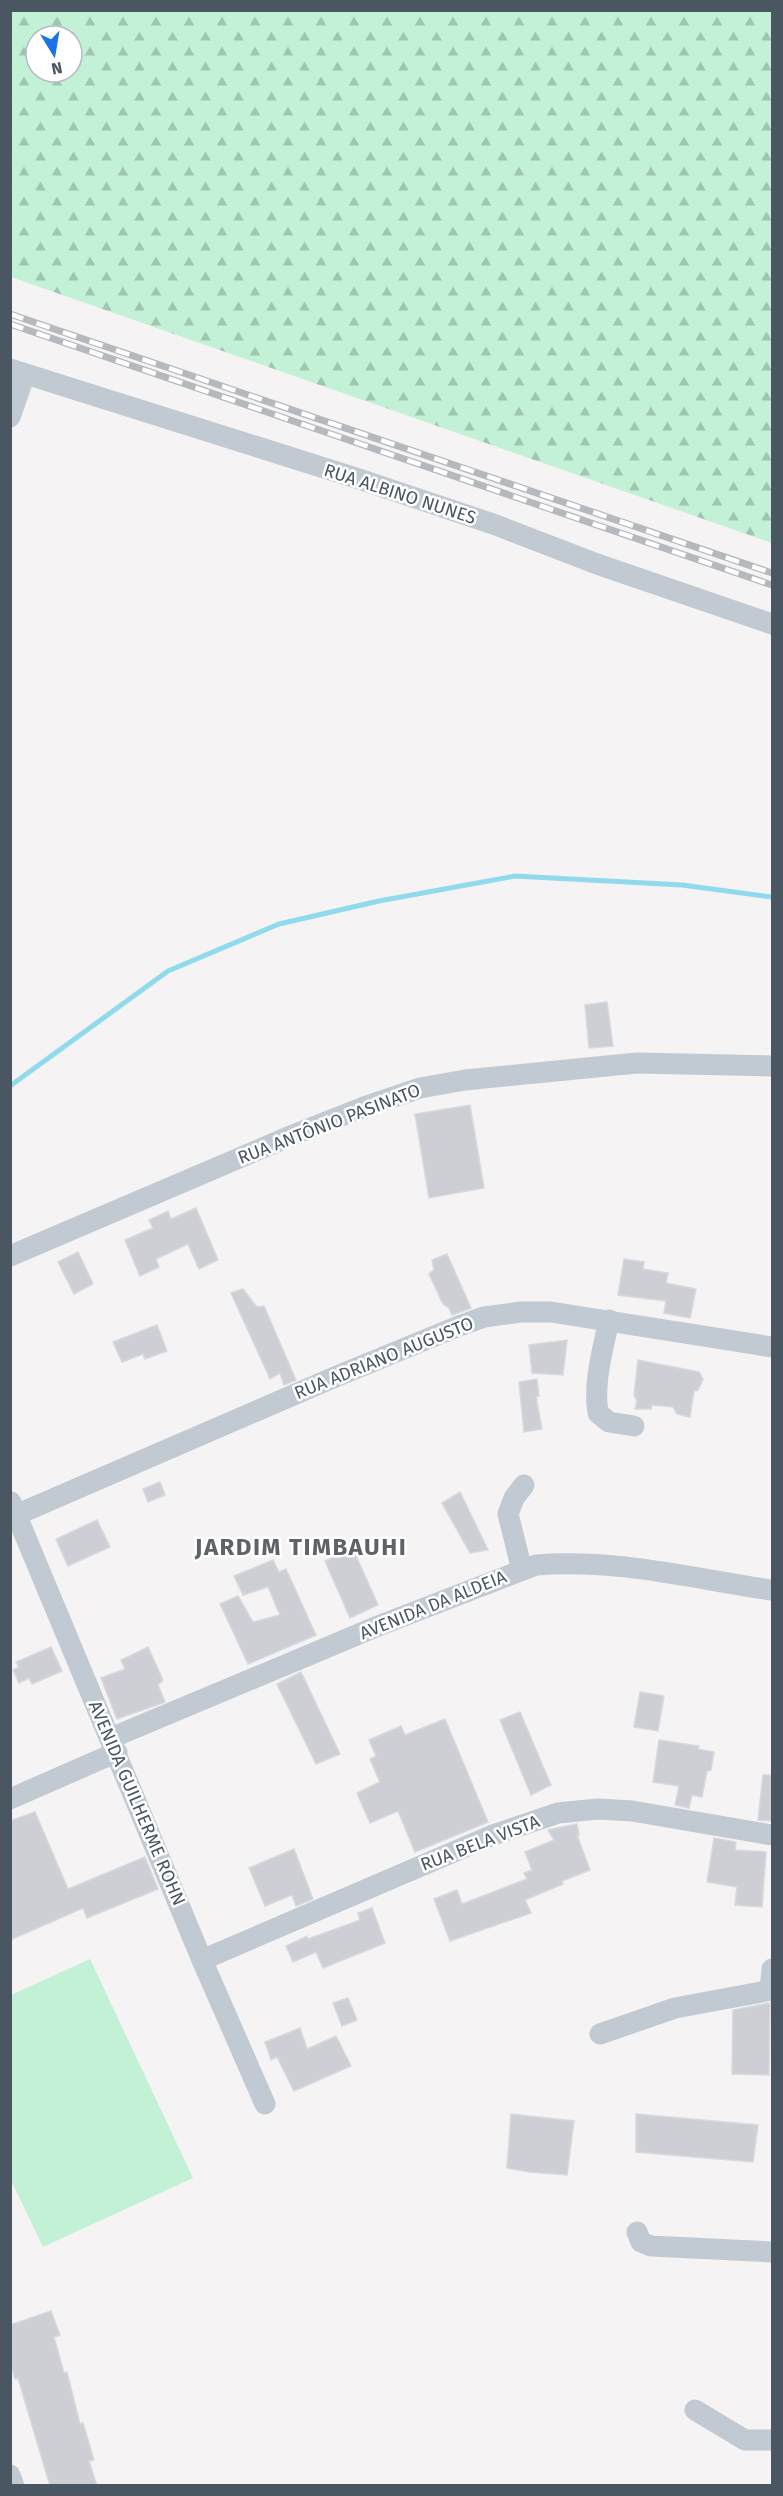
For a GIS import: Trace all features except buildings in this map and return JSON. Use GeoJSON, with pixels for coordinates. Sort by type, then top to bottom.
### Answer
{"type":"FeatureCollection","features":[{"type":"Feature","properties":{"kind":"street"},"geometry":{"type":"LineString","coordinates":[[10,417],[18,372]]}},
{"type":"Feature","properties":{"kind":"street","name":"RUA ALBINO NUNES"},"geometry":{"type":"LineString","coordinates":[[18,372],[366,482],[772,624]]}},
{"type":"Feature","properties":{"kind":"street","name":"RUA ANTÔNIO PASINATO"},"geometry":{"type":"LineString","coordinates":[[10,1256],[293,1135],[420,1088],[477,1078],[637,1063],[772,1066]]}},
{"type":"Feature","properties":{"kind":"street","name":"RUA ADRIANO AUGUSTO"},"geometry":{"type":"LineString","coordinates":[[13,1509],[484,1317],[521,1312],[551,1312],[772,1347]]}},
{"type":"Feature","properties":{"kind":"street"},"geometry":{"type":"LineString","coordinates":[[609,1320],[599,1373],[596,1402],[598,1413],[609,1422],[634,1426]]}},
{"type":"Feature","properties":{"kind":"street"},"geometry":{"type":"LineString","coordinates":[[522,1570],[508,1514],[514,1498],[524,1485]]}},
{"type":"Feature","properties":{"kind":"street","name":"AVENIDA GUILHERME ROHN"},"geometry":{"type":"LineString","coordinates":[[13,1509],[114,1745],[202,1960],[265,2104]]}},
{"type":"Feature","properties":{"kind":"street","name":"AVENIDA DA ALDEIA"},"geometry":{"type":"LineString","coordinates":[[10,1799],[114,1745],[284,1665],[536,1565],[562,1563],[634,1569],[772,1590]]}},
{"type":"Feature","properties":{"kind":"street","name":"RUA BELA VISTA"},"geometry":{"type":"LineString","coordinates":[[202,1960],[493,1835],[558,1813],[598,1809],[632,1810],[772,1835]]}},
{"type":"Feature","properties":{"kind":"street"},"geometry":{"type":"LineString","coordinates":[[600,2034],[675,2008],[771,1990],[772,1969]]}},
{"type":"Feature","properties":{"kind":"street"},"geometry":{"type":"LineString","coordinates":[[637,2232],[641,2242],[651,2246],[772,2252]]}},
{"type":"Feature","properties":{"kind":"street"},"geometry":{"type":"LineString","coordinates":[[695,2410],[745,2440],[772,2440]]}},
{"type":"Feature","properties":{"kind":"street"},"geometry":{"type":"LineString","coordinates":[[10,2475],[14,2486]]}},
{"type":"Feature","properties":{"kind":"green space"},"geometry":{"type":"Polygon","coordinates":[[[11,10],[772,11],[772,543],[11,277],[11,10]]]}},
{"type":"Feature","properties":{"kind":"green space"},"geometry":{"type":"Polygon","coordinates":[[[90,1959],[193,2178],[43,2247],[11,2180],[11,1995],[90,1959]]]}},
{"type":"Feature","properties":{"kind":"waterway"},"geometry":{"type":"LineString","coordinates":[[10,1086],[168,971],[279,924],[379,901],[515,876],[682,885],[772,897]]}},
{"type":"Feature","properties":{"kind":"railway"},"geometry":{"type":"LineString","coordinates":[[10,314],[772,573]]}},
{"type":"Feature","properties":{"kind":"railway"},"geometry":{"type":"LineString","coordinates":[[10,324],[772,585]]}},
{"type":"Feature","properties":{"kind":"district","name":"JARDIM TIMBAUHI"},"geometry":{"type":"Point","coordinates":[301,1547]}}]}
